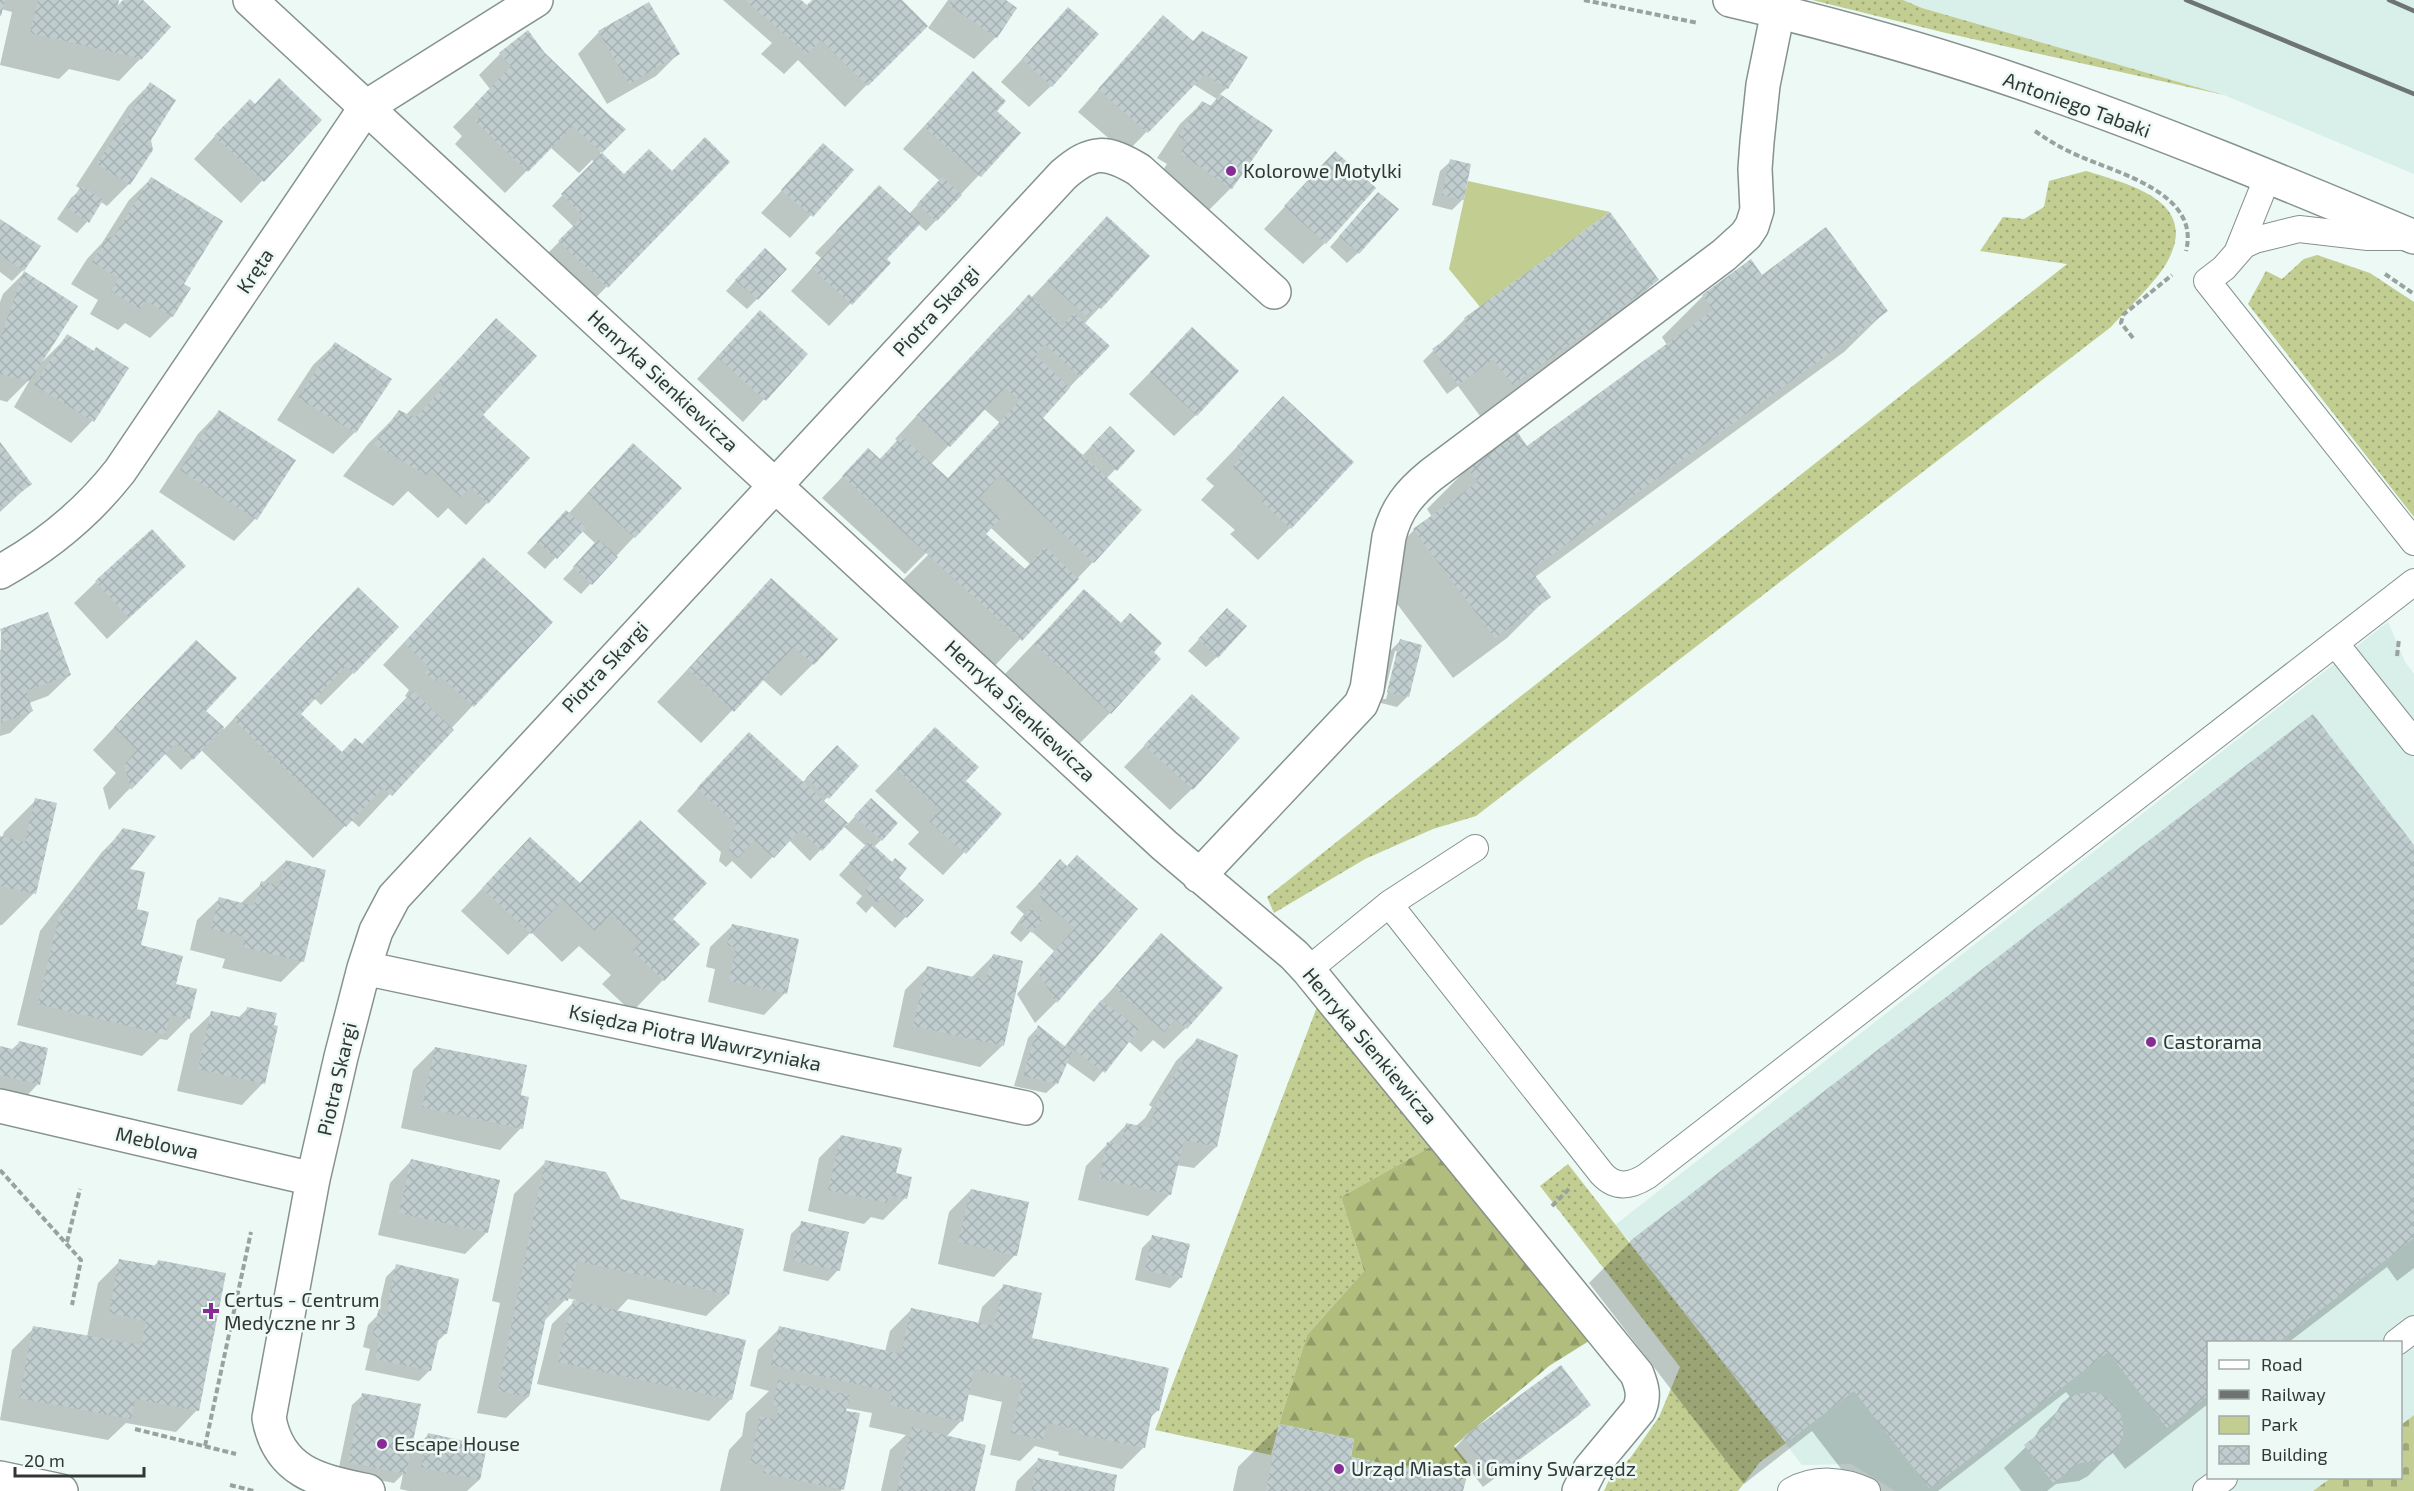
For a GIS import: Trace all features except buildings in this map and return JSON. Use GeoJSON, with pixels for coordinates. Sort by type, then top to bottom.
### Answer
{"type":"FeatureCollection","features":[{"type":"Feature","properties":{"kind":"street","name":"Henryka Sienkiewicza"},"geometry":{"type":"LineString","coordinates":[[250,0],[1199,876],[1288,950],[1308,970],[1637,1374],[1643,1393],[1643,1401],[1639,1410],[1590,1469],[1579,1491]]}},
{"type":"Feature","properties":{"kind":"street","name":"Kręta"},"geometry":{"type":"LineString","coordinates":[[0,572],[32,553],[64,529],[89,507],[120,471],[366,107],[536,0]]}},
{"type":"Feature","properties":{"kind":"street","name":"Antoniego Tabaki"},"geometry":{"type":"LineString","coordinates":[[1730,0],[1939,56],[2022,83],[2268,176],[2414,237]]}},
{"type":"Feature","properties":{"kind":"street"},"geometry":{"type":"LineString","coordinates":[[1199,876],[1361,704],[1367,689],[1389,537],[1395,515],[1408,495],[1440,467],[1724,255],[1752,226],[1757,210],[1755,169],[1763,85],[1778,11]]}},
{"type":"Feature","properties":{"kind":"street","name":"Piotra Skargi"},"geometry":{"type":"LineString","coordinates":[[368,1491],[325,1482],[306,1474],[289,1460],[277,1443],[269,1418],[313,1179],[364,968],[383,914],[404,885],[1063,175],[1090,156],[1100,154],[1112,156],[1139,170],[1274,292]]}},
{"type":"Feature","properties":{"kind":"street","name":"Księdza Piotra Wawrzyniaka"},"geometry":{"type":"LineString","coordinates":[[364,968],[1026,1108]]}},
{"type":"Feature","properties":{"kind":"street","name":"Meblowa"},"geometry":{"type":"LineString","coordinates":[[0,1106],[313,1179]]}},
{"type":"Feature","properties":{"kind":"street"},"geometry":{"type":"LineString","coordinates":[[0,1478],[62,1491]]}},
{"type":"Feature","properties":{"kind":"lane"},"geometry":{"type":"LineString","coordinates":[[2237,253],[2268,176]]}},
{"type":"Feature","properties":{"kind":"lane"},"geometry":{"type":"LineString","coordinates":[[2414,237],[2368,237],[2299,229],[2244,245],[2224,268],[2207,281],[2414,543]]}},
{"type":"Feature","properties":{"kind":"lane"},"geometry":{"type":"LineString","coordinates":[[1389,904],[1602,1174],[1614,1183],[1624,1185],[1634,1183],[1647,1176],[2414,582]]}},
{"type":"Feature","properties":{"kind":"lane"},"geometry":{"type":"LineString","coordinates":[[2336,643],[2414,742]]}},
{"type":"Feature","properties":{"kind":"lane"},"geometry":{"type":"LineString","coordinates":[[1308,970],[1389,904],[1475,848]]}},
{"type":"Feature","properties":{"kind":"lane"},"geometry":{"type":"LineString","coordinates":[[2398,1341],[2414,1329]]}},
{"type":"Feature","properties":{"kind":"lane"},"geometry":{"type":"LineString","coordinates":[[2206,1491],[2223,1479]]}},
{"type":"Feature","properties":{"kind":"lane"},"geometry":{"type":"LineString","coordinates":[[1791,1491],[1820,1482],[1833,1482],[1846,1483],[1867,1491]]}},
{"type":"Feature","properties":{"kind":"path"},"geometry":{"type":"LineString","coordinates":[[1584,0],[1703,24]]}},
{"type":"Feature","properties":{"kind":"path"},"geometry":{"type":"LineString","coordinates":[[2032,129],[2068,151],[2143,183],[2169,201],[2179,212],[2186,228],[2188,243],[2183,259]]}},
{"type":"Feature","properties":{"kind":"path"},"geometry":{"type":"LineString","coordinates":[[2133,338],[2121,323],[2123,315],[2174,273]]}},
{"type":"Feature","properties":{"kind":"path"},"geometry":{"type":"LineString","coordinates":[[0,1170],[79,1257],[81,1264],[72,1305]]}},
{"type":"Feature","properties":{"kind":"path"},"geometry":{"type":"LineString","coordinates":[[66,1243],[80,1189]]}},
{"type":"Feature","properties":{"kind":"path"},"geometry":{"type":"LineString","coordinates":[[205,1446],[251,1232]]}},
{"type":"Feature","properties":{"kind":"path"},"geometry":{"type":"LineString","coordinates":[[135,1429],[236,1454]]}},
{"type":"Feature","properties":{"kind":"path"},"geometry":{"type":"LineString","coordinates":[[230,1485],[254,1491]]}},
{"type":"Feature","properties":{"kind":"shaded area"},"geometry":{"type":"Polygon","coordinates":[[[1903,0],[2414,0],[2414,174],[2224,95],[1922,8],[1903,0]]]}},
{"type":"Feature","properties":{"kind":"shaded area","name":"Castorama"},"geometry":{"type":"Polygon","coordinates":[[[2388,622],[2405,662],[2414,674],[2414,1415],[2402,1424],[2402,1341],[2207,1341],[2207,1479],[2330,1479],[2313,1491],[1895,1491],[1851,1464],[1802,1465],[1630,1241],[1615,1225],[2388,622]]]}},
{"type":"Feature","properties":{"kind":"green space"},"geometry":{"type":"Polygon","coordinates":[[[1812,0],[1903,0],[1922,8],[2224,95],[1946,33],[1812,0]]]}},
{"type":"Feature","properties":{"kind":"green space"},"geometry":{"type":"Polygon","coordinates":[[[2086,171],[2141,190],[2169,211],[2175,225],[2175,243],[2161,272],[2111,327],[1476,816],[1433,829],[1365,859],[1274,913],[1267,897],[2067,264],[1980,251],[2003,217],[2024,219],[2044,207],[2049,181],[2086,171]]]}},
{"type":"Feature","properties":{"kind":"green space"},"geometry":{"type":"Polygon","coordinates":[[[1468,181],[1610,212],[1480,307],[1449,269],[1468,181]]]}},
{"type":"Feature","properties":{"kind":"green space"},"geometry":{"type":"Polygon","coordinates":[[[2317,255],[2370,273],[2414,302],[2414,517],[2248,304],[2266,271],[2282,279],[2304,259],[2317,255]]]}},
{"type":"Feature","properties":{"kind":"green space"},"geometry":{"type":"Polygon","coordinates":[[[1317,1007],[1430,1147],[1341,1197],[1364,1271],[1307,1335],[1271,1455],[1155,1430],[1317,1007]]]}},
{"type":"Feature","properties":{"kind":"green space"},"geometry":{"type":"Polygon","coordinates":[[[1430,1147],[1589,1341],[1549,1366],[1454,1446],[1467,1462],[1466,1480],[1351,1457],[1354,1439],[1279,1424],[1307,1335],[1364,1271],[1341,1197],[1430,1147]]]}},
{"type":"Feature","properties":{"kind":"green space"},"geometry":{"type":"Polygon","coordinates":[[[1568,1164],[1786,1443],[1760,1462],[1738,1491],[1604,1491],[1609,1480],[1631,1457],[1659,1417],[1680,1367],[1540,1186],[1568,1164]]]}},
{"type":"Feature","properties":{"kind":"green space"},"geometry":{"type":"Polygon","coordinates":[[[2414,1415],[2414,1491],[2313,1491],[2330,1479],[2402,1479],[2402,1424],[2414,1415]]]}},
{"type":"Feature","properties":{"kind":"railway"},"geometry":{"type":"LineString","coordinates":[[2186,0],[2414,94]]}},
{"type":"Feature","properties":{"kind":"railway"},"geometry":{"type":"LineString","coordinates":[[2389,0],[2414,11]]}},
{"type":"Feature","properties":{"kind":"place","name":"Kolorowe Motylki"},"geometry":{"type":"Point","coordinates":[1231,171]}},
{"type":"Feature","properties":{"kind":"place","name":"Castorama"},"geometry":{"type":"Point","coordinates":[2151,1042]}},
{"type":"Feature","properties":{"kind":"place","name":"Certus - Centrum Medyczne nr 3"},"geometry":{"type":"Point","coordinates":[211,1311]}},
{"type":"Feature","properties":{"kind":"place","name":"Escape House"},"geometry":{"type":"Point","coordinates":[382,1444]}},
{"type":"Feature","properties":{"kind":"place","name":"Urząd Miasta i Gminy Swarzędz"},"geometry":{"type":"Point","coordinates":[1339,1469]}}]}
